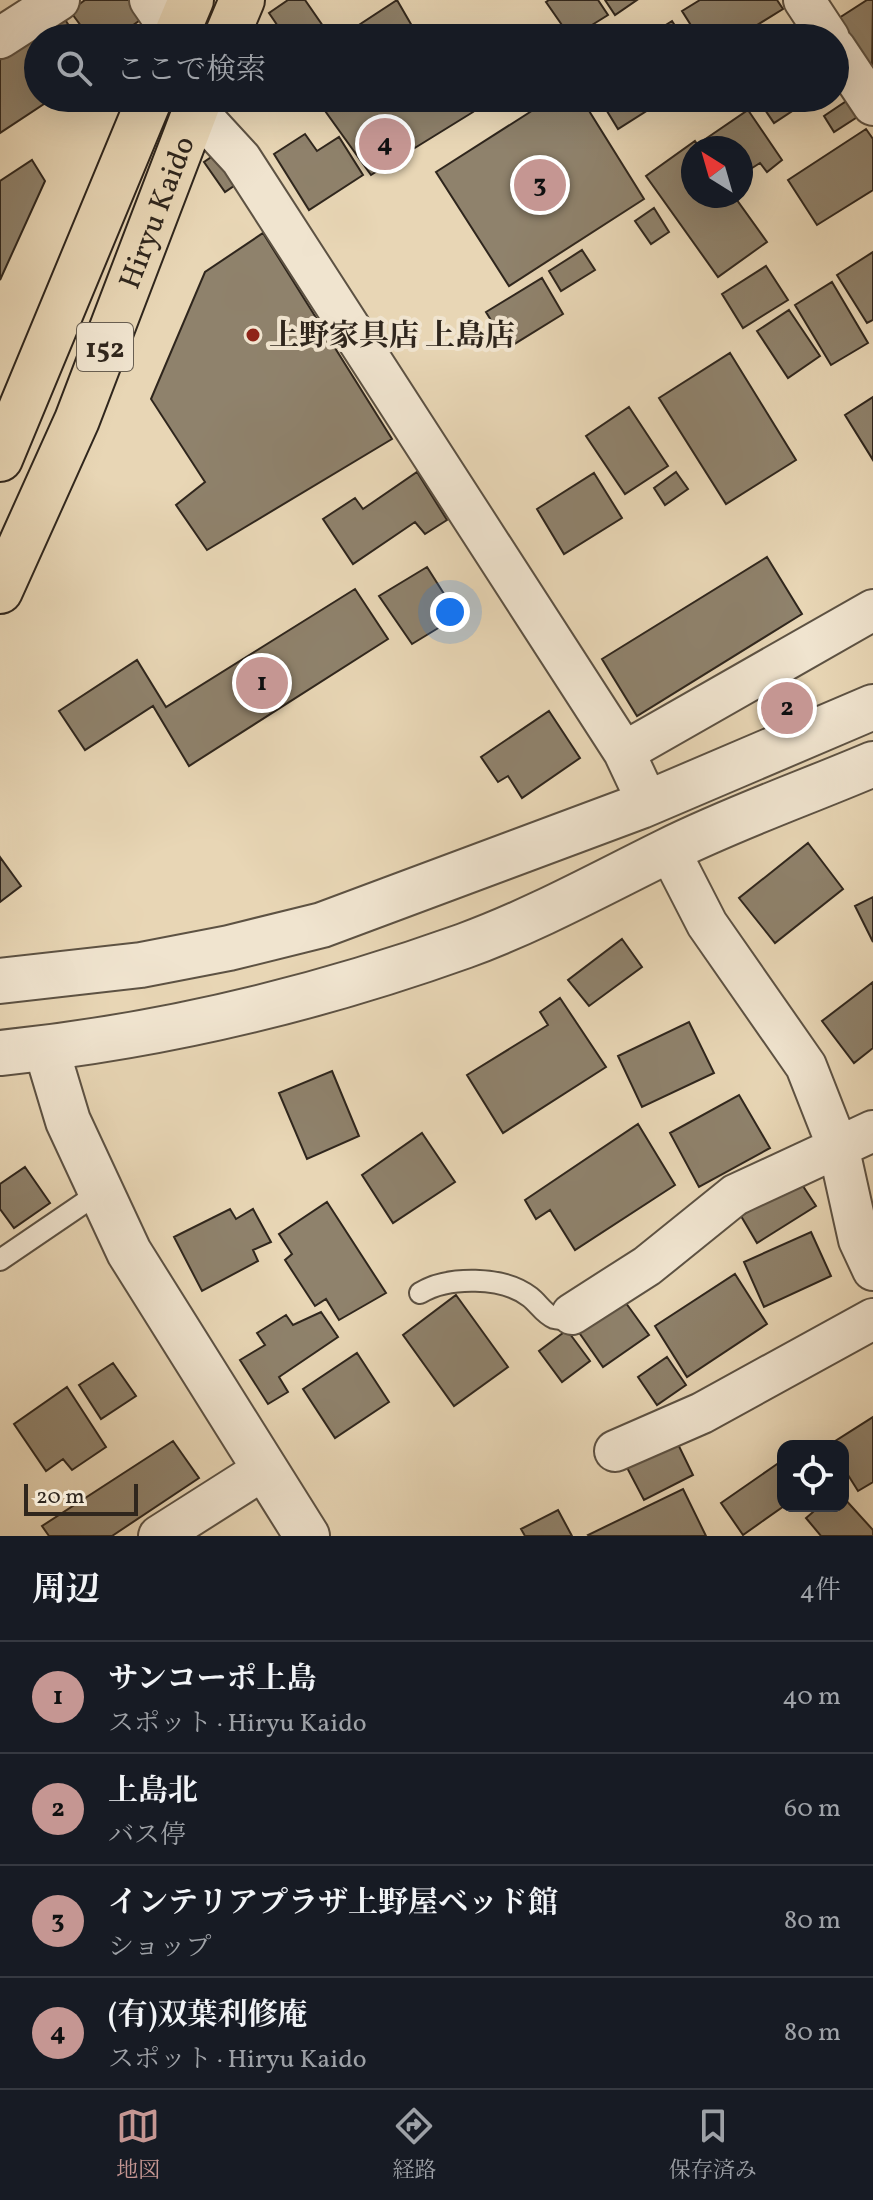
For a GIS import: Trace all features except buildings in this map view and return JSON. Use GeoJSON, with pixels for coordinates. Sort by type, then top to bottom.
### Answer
{"type":"FeatureCollection","features":[{"type":"Feature","properties":{"kind":"highway"},"geometry":{"type":"LineString","coordinates":[[232,24],[242,0]]}},
{"type":"Feature","properties":{"kind":"highway","name":"Hiryu Kaido"},"geometry":{"type":"LineString","coordinates":[[0,459],[144,112]]}},
{"type":"Feature","properties":{"kind":"highway","name":"Hiryu Kaido"},"geometry":{"type":"LineString","coordinates":[[0,591],[77,420],[194,112]]}},
{"type":"Feature","properties":{"kind":"street"},"geometry":{"type":"LineString","coordinates":[[0,38],[59,0]]}},
{"type":"Feature","properties":{"kind":"street"},"geometry":{"type":"LineString","coordinates":[[150,0],[179,24]]}},
{"type":"Feature","properties":{"kind":"street"},"geometry":{"type":"LineString","coordinates":[[804,0],[820,24]]}},
{"type":"Feature","properties":{"kind":"street"},"geometry":{"type":"LineString","coordinates":[[849,69],[873,105]]}},
{"type":"Feature","properties":{"kind":"street"},"geometry":{"type":"LineString","coordinates":[[203,112],[241,159],[624,752],[648,803]]}},
{"type":"Feature","properties":{"kind":"street"},"geometry":{"type":"LineString","coordinates":[[624,752],[873,610]]}},
{"type":"Feature","properties":{"kind":"street"},"geometry":{"type":"LineString","coordinates":[[0,981],[141,965],[322,925],[648,803],[873,707]]}},
{"type":"Feature","properties":{"kind":"street"},"geometry":{"type":"LineString","coordinates":[[0,1053],[159,1031],[340,985],[465,945],[584,894],[669,850],[873,764]]}},
{"type":"Feature","properties":{"kind":"street"},"geometry":{"type":"LineString","coordinates":[[669,850],[707,924],[856,1140],[859,1240],[873,1270]]}},
{"type":"Feature","properties":{"kind":"street"},"geometry":{"type":"LineString","coordinates":[[46,1048],[68,1121],[129,1252],[307,1536]]}},
{"type":"Feature","properties":{"kind":"street"},"geometry":{"type":"LineString","coordinates":[[572,1314],[647,1266],[735,1195],[856,1140]]}},
{"type":"Feature","properties":{"kind":"street"},"geometry":{"type":"LineString","coordinates":[[615,1451],[702,1413],[873,1319]]}},
{"type":"Feature","properties":{"kind":"street"},"geometry":{"type":"LineString","coordinates":[[159,1536],[266,1468]]}},
{"type":"Feature","properties":{"kind":"lane"},"geometry":{"type":"LineString","coordinates":[[0,1260],[100,1192]]}},
{"type":"Feature","properties":{"kind":"lane"},"geometry":{"type":"LineString","coordinates":[[420,1293],[436,1283],[504,1286],[529,1295],[551,1317],[562,1319],[572,1314]]}},
{"type":"Feature","properties":{"kind":"place","name":"(有)双葉利修庵"},"geometry":{"type":"Point","coordinates":[385,144]}},
{"type":"Feature","properties":{"kind":"place","name":"インテリアプラザ上野屋ベッド館"},"geometry":{"type":"Point","coordinates":[540,185]}},
{"type":"Feature","properties":{"kind":"place","name":"上野家具店 上島店"},"geometry":{"type":"Point","coordinates":[253,335]}},
{"type":"Feature","properties":{"kind":"place","name":"サンコーポ上島"},"geometry":{"type":"Point","coordinates":[262,683]}},
{"type":"Feature","properties":{"kind":"place","name":"上島北"},"geometry":{"type":"Point","coordinates":[787,708]}}]}
